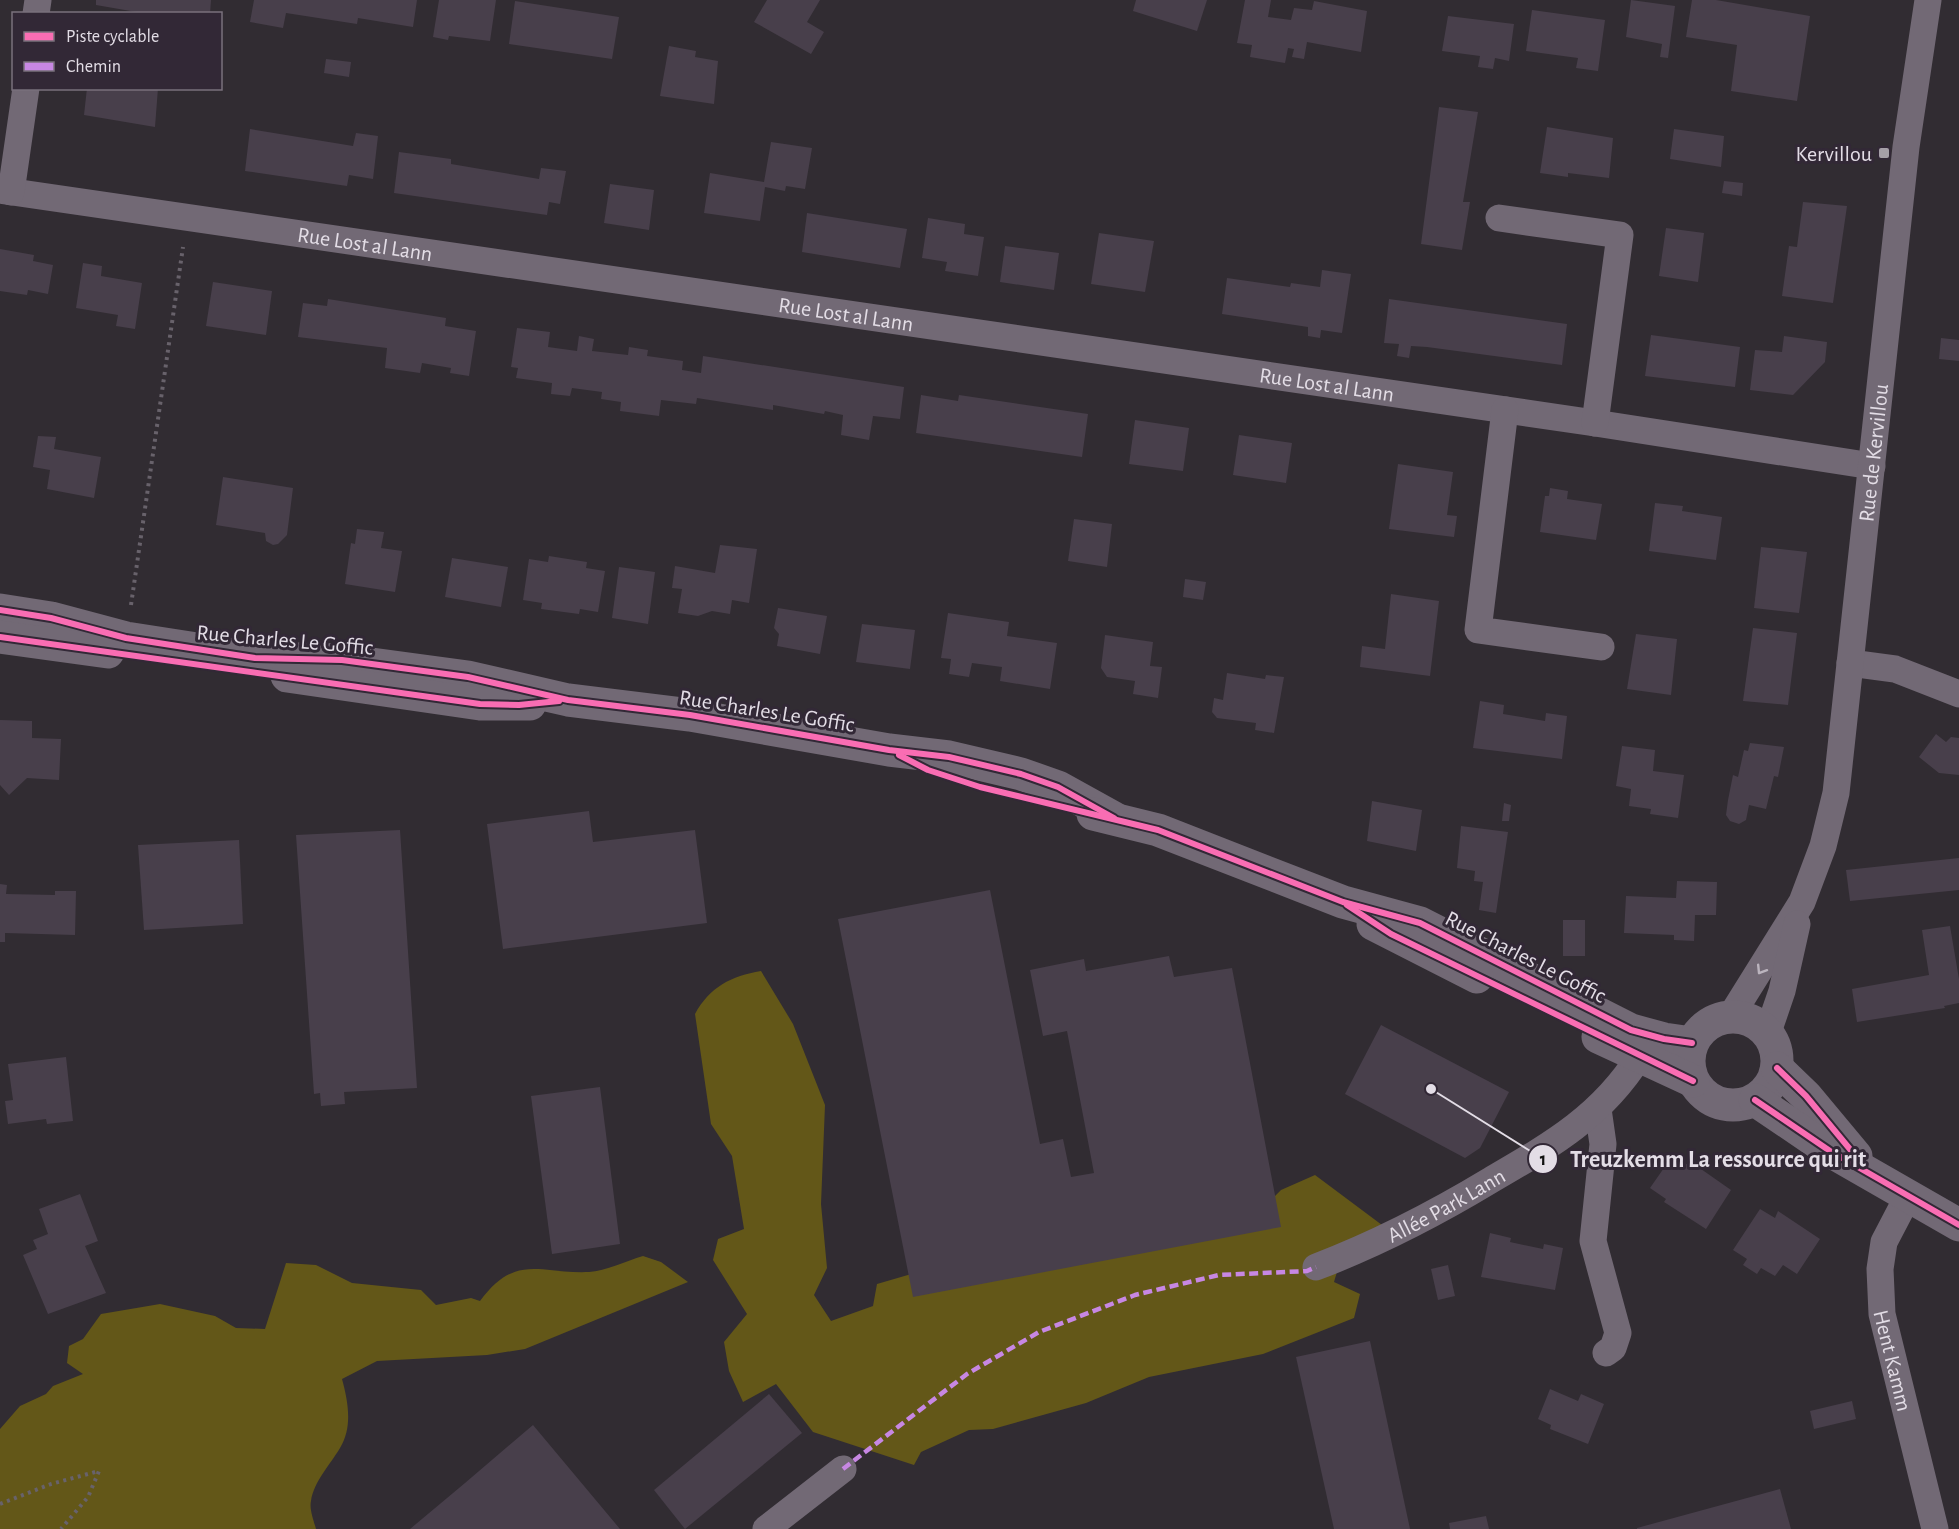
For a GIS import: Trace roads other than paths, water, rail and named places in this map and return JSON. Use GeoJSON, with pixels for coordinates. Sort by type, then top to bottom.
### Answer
{"type":"FeatureCollection","features":[{"type":"Feature","properties":{"kind":"street","name":"Rue de Kervillou"},"geometry":{"type":"LineString","coordinates":[[1768,1032],[1782,991],[1802,902],[1823,846],[1836,793],[1907,136],[1928,0]]}},
{"type":"Feature","properties":{"kind":"street"},"geometry":{"type":"LineString","coordinates":[[5,191],[26,90]]}},
{"type":"Feature","properties":{"kind":"street","name":"Rue Lost al Lann"},"geometry":{"type":"LineString","coordinates":[[5,191],[1595,423],[1872,466]]}},
{"type":"Feature","properties":{"kind":"street"},"geometry":{"type":"LineString","coordinates":[[1499,218],[1620,235],[1595,423]]}},
{"type":"Feature","properties":{"kind":"street"},"geometry":{"type":"LineString","coordinates":[[1505,410],[1478,630],[1601,647]]}},
{"type":"Feature","properties":{"kind":"street","name":"Rue Charles Le Goffic"},"geometry":{"type":"LineString","coordinates":[[0,610],[51,618],[126,638],[255,658],[342,660],[468,677],[568,700],[744,723],[889,750],[928,770],[980,787],[1158,830],[1343,902],[1420,923],[1631,1030],[1672,1041],[1692,1043]]}},
{"type":"Feature","properties":{"kind":"street","name":"Rue Charles Le Goffic"},"geometry":{"type":"LineString","coordinates":[[0,637],[480,704],[519,705],[568,700]]}},
{"type":"Feature","properties":{"kind":"street"},"geometry":{"type":"LineString","coordinates":[[1850,663],[1895,669],[1959,694]]}},
{"type":"Feature","properties":{"kind":"street","name":"Rue Charles Le Goffic"},"geometry":{"type":"LineString","coordinates":[[1343,902],[1391,934],[1639,1057],[1693,1081]]}},
{"type":"Feature","properties":{"kind":"street","name":"Rue de Kervillou"},"geometry":{"type":"LineString","coordinates":[[1731,1016],[1802,902]]}},
{"type":"Feature","properties":{"kind":"street"},"geometry":{"type":"LineString","coordinates":[[1731,1016],[1747,1018],[1768,1032],[1778,1055],[1777,1068],[1766,1092],[1755,1100],[1734,1106],[1723,1104],[1703,1094],[1693,1081],[1688,1060],[1692,1043],[1707,1024],[1731,1016]]}},
{"type":"Feature","properties":{"kind":"street","name":"Allée Park Lann"},"geometry":{"type":"LineString","coordinates":[[1316,1267],[1366,1248],[1434,1215],[1570,1132],[1614,1094],[1639,1057]]}},
{"type":"Feature","properties":{"kind":"street"},"geometry":{"type":"LineString","coordinates":[[1777,1068],[1806,1096],[1868,1172]]}},
{"type":"Feature","properties":{"kind":"street"},"geometry":{"type":"LineString","coordinates":[[1755,1100],[1830,1150],[1959,1225]]}},
{"type":"Feature","properties":{"kind":"street"},"geometry":{"type":"LineString","coordinates":[[1598,1109],[1602,1121],[1603,1144],[1593,1241],[1617,1333],[1613,1347],[1606,1353]]}},
{"type":"Feature","properties":{"kind":"street","name":"Hent Kamm"},"geometry":{"type":"LineString","coordinates":[[1908,1196],[1884,1242],[1880,1269],[1882,1314],[1935,1529]]}},
{"type":"Feature","properties":{"kind":"street"},"geometry":{"type":"LineString","coordinates":[[766,1529],[843,1469]]}},
{"type":"Feature","properties":{"kind":"place","name":"Kervillou"},"geometry":{"type":"Point","coordinates":[1884,153]}},
{"type":"Feature","properties":{"kind":"place","name":"Treuzkemm La ressource qui rit"},"geometry":{"type":"Point","coordinates":[1431,1089]}}]}
